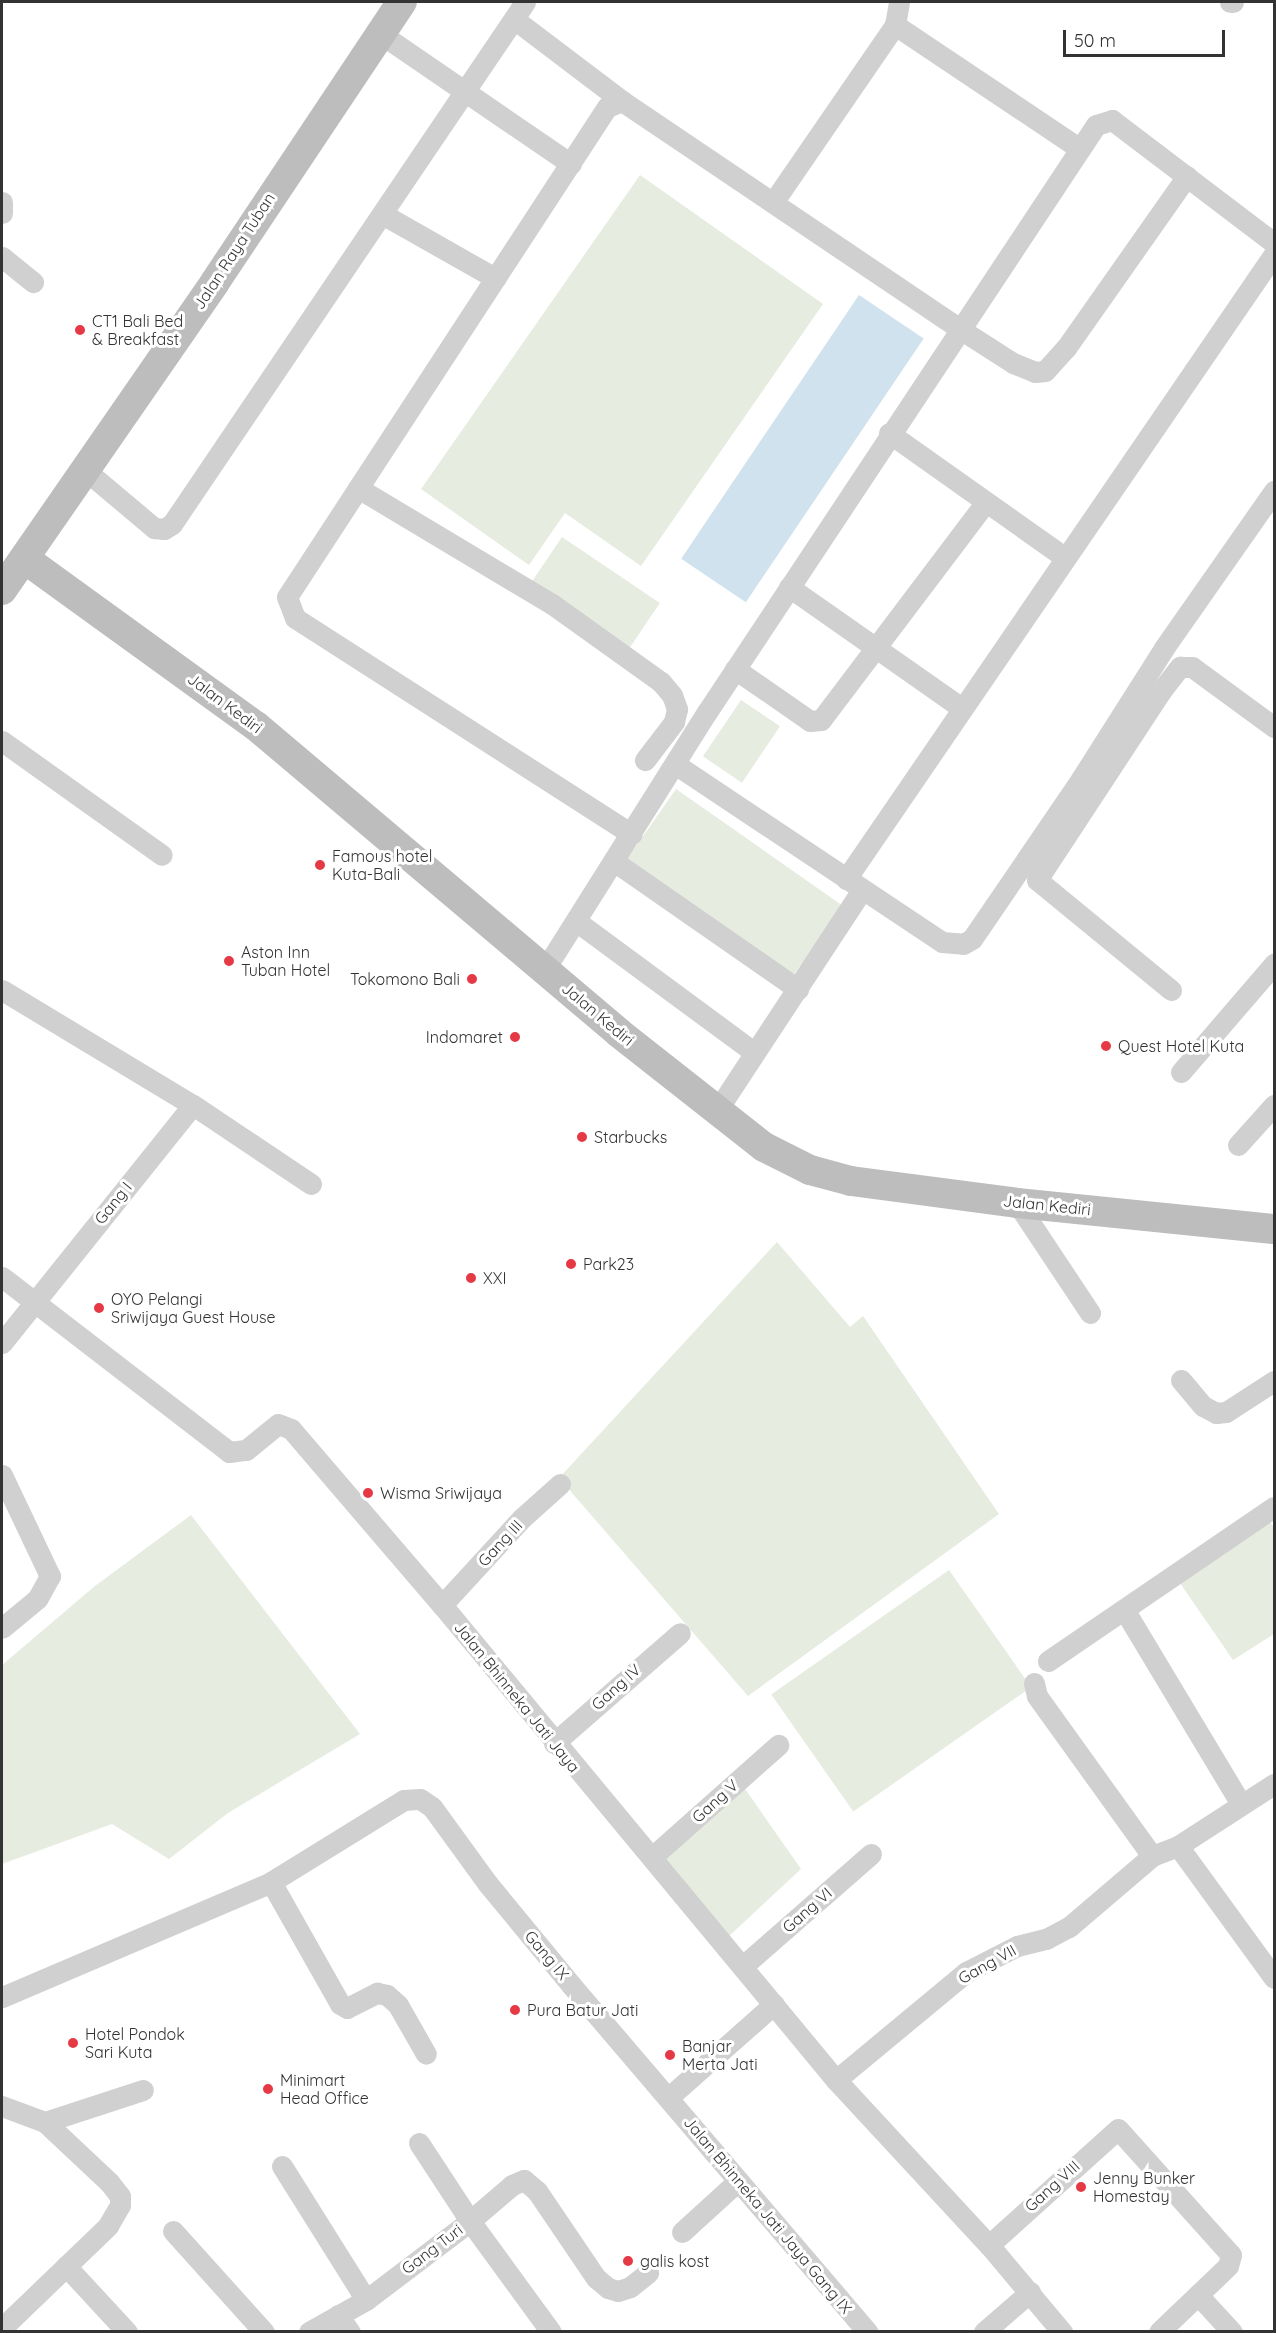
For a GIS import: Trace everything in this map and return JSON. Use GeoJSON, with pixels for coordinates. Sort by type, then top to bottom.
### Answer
{"type":"FeatureCollection","features":[{"type":"Feature","properties":{"kind":"main road","name":"Jalan Raya Tuban"},"geometry":{"type":"LineString","coordinates":[[2,590],[402,2]]}},
{"type":"Feature","properties":{"kind":"main road","name":"Jalan Kediri"},"geometry":{"type":"LineString","coordinates":[[25,559],[256,726],[716,1112],[764,1147],[810,1170],[851,1181],[1017,1203],[1275,1229]]}},
{"type":"Feature","properties":{"kind":"street"},"geometry":{"type":"LineString","coordinates":[[774,201],[895,25],[899,2]]}},
{"type":"Feature","properties":{"kind":"street"},"geometry":{"type":"LineString","coordinates":[[84,469],[154,528],[164,529],[172,524],[384,215],[519,10],[622,100],[960,329],[1013,363],[1035,372],[1045,371],[1187,176]]}},
{"type":"Feature","properties":{"kind":"street"},"geometry":{"type":"LineString","coordinates":[[895,25],[1079,148]]}},
{"type":"Feature","properties":{"kind":"street"},"geometry":{"type":"LineString","coordinates":[[381,34],[571,164]]}},
{"type":"Feature","properties":{"kind":"street"},"geometry":{"type":"LineString","coordinates":[[622,100],[608,107],[287,597],[296,618],[632,834]]}},
{"type":"Feature","properties":{"kind":"street"},"geometry":{"type":"LineString","coordinates":[[545,969],[615,862],[735,669],[889,433],[1096,125],[1112,120],[1275,243]]}},
{"type":"Feature","properties":{"kind":"street"},"geometry":{"type":"LineString","coordinates":[[2,202],[2,213]]}},
{"type":"Feature","properties":{"kind":"street"},"geometry":{"type":"LineString","coordinates":[[384,215],[495,278]]}},
{"type":"Feature","properties":{"kind":"street"},"geometry":{"type":"LineString","coordinates":[[716,1112],[798,989],[854,884],[962,708],[1275,254]]}},
{"type":"Feature","properties":{"kind":"street"},"geometry":{"type":"LineString","coordinates":[[2,257],[33,282]]}},
{"type":"Feature","properties":{"kind":"street"},"geometry":{"type":"LineString","coordinates":[[889,433],[1064,557]]}},
{"type":"Feature","properties":{"kind":"street"},"geometry":{"type":"LineString","coordinates":[[357,488],[552,604],[661,682],[672,695],[677,709],[674,722],[645,760]]}},
{"type":"Feature","properties":{"kind":"street"},"geometry":{"type":"LineString","coordinates":[[1171,990],[1036,880],[1152,685],[1275,491]]}},
{"type":"Feature","properties":{"kind":"street"},"geometry":{"type":"LineString","coordinates":[[735,669],[810,721],[818,722],[877,648],[986,502]]}},
{"type":"Feature","properties":{"kind":"street"},"geometry":{"type":"LineString","coordinates":[[789,587],[962,708]]}},
{"type":"Feature","properties":{"kind":"street"},"geometry":{"type":"LineString","coordinates":[[675,764],[942,942],[953,945],[972,939],[1152,685],[1180,667],[1192,667],[1275,727]]}},
{"type":"Feature","properties":{"kind":"street"},"geometry":{"type":"LineString","coordinates":[[2,741],[162,855]]}},
{"type":"Feature","properties":{"kind":"street"},"geometry":{"type":"LineString","coordinates":[[615,862],[798,989]]}},
{"type":"Feature","properties":{"kind":"street"},"geometry":{"type":"LineString","coordinates":[[576,921],[754,1052]]}},
{"type":"Feature","properties":{"kind":"street"},"geometry":{"type":"LineString","coordinates":[[1181,1072],[1275,964]]}},
{"type":"Feature","properties":{"kind":"street"},"geometry":{"type":"LineString","coordinates":[[2,990],[193,1105],[311,1184]]}},
{"type":"Feature","properties":{"kind":"street","name":"Gang I"},"geometry":{"type":"LineString","coordinates":[[2,1343],[34,1300],[193,1105]]}},
{"type":"Feature","properties":{"kind":"street"},"geometry":{"type":"LineString","coordinates":[[1238,1145],[1275,1105]]}},
{"type":"Feature","properties":{"kind":"street"},"geometry":{"type":"LineString","coordinates":[[1017,1203],[1090,1313]]}},
{"type":"Feature","properties":{"kind":"street"},"geometry":{"type":"LineString","coordinates":[[2,1277],[34,1300]]}},
{"type":"Feature","properties":{"kind":"street","name":"Jalan Bhinneka Jati Jaya"},"geometry":{"type":"LineString","coordinates":[[34,1300],[229,1452],[246,1450],[278,1424],[291,1429],[442,1605],[554,1743],[652,1857],[836,2080],[989,2245],[1062,2331]]}},
{"type":"Feature","properties":{"kind":"street"},"geometry":{"type":"LineString","coordinates":[[1181,1380],[1203,1406],[1216,1413],[1226,1412],[1275,1381]]}},
{"type":"Feature","properties":{"kind":"street"},"geometry":{"type":"LineString","coordinates":[[2,1475],[50,1576],[37,1599],[2,1628]]}},
{"type":"Feature","properties":{"kind":"street","name":"Gang III"},"geometry":{"type":"LineString","coordinates":[[442,1605],[522,1518],[560,1484]]}},
{"type":"Feature","properties":{"kind":"street"},"geometry":{"type":"LineString","coordinates":[[1048,1661],[1125,1611],[1275,1507]]}},
{"type":"Feature","properties":{"kind":"street"},"geometry":{"type":"LineString","coordinates":[[1125,1611],[1241,1804]]}},
{"type":"Feature","properties":{"kind":"street","name":"Gang IV"},"geometry":{"type":"LineString","coordinates":[[554,1743],[680,1633]]}},
{"type":"Feature","properties":{"kind":"street"},"geometry":{"type":"LineString","coordinates":[[1034,1683],[1037,1696],[1152,1856]]}},
{"type":"Feature","properties":{"kind":"street","name":"Gang V"},"geometry":{"type":"LineString","coordinates":[[652,1857],[778,1745]]}},
{"type":"Feature","properties":{"kind":"street","name":"Gang VII"},"geometry":{"type":"LineString","coordinates":[[836,2080],[966,1972],[1017,1946],[1046,1939],[1069,1927],[1152,1856],[1178,1846],[1275,1784]]}},
{"type":"Feature","properties":{"kind":"street","name":"Gang IX"},"geometry":{"type":"LineString","coordinates":[[271,1882],[404,1800],[420,1799],[432,1807],[495,1893],[669,2097]]}},
{"type":"Feature","properties":{"kind":"street"},"geometry":{"type":"LineString","coordinates":[[1178,1846],[1275,1978]]}},
{"type":"Feature","properties":{"kind":"street","name":"Gang VI"},"geometry":{"type":"LineString","coordinates":[[742,1966],[871,1854]]}},
{"type":"Feature","properties":{"kind":"street"},"geometry":{"type":"LineString","coordinates":[[2,1997],[271,1882],[340,2004],[347,2008],[377,1993],[387,1995],[398,2005],[426,2054]]}},
{"type":"Feature","properties":{"kind":"street"},"geometry":{"type":"LineString","coordinates":[[669,2097],[774,2004]]}},
{"type":"Feature","properties":{"kind":"street"},"geometry":{"type":"LineString","coordinates":[[45,2122],[143,2090]]}},
{"type":"Feature","properties":{"kind":"street","name":"Jalan Bhinneka Jati Jaya Gang IX"},"geometry":{"type":"LineString","coordinates":[[669,2097],[867,2331]]}},
{"type":"Feature","properties":{"kind":"street"},"geometry":{"type":"LineString","coordinates":[[2,2106],[45,2122],[120,2196],[120,2205],[108,2226],[2,2328]]}},
{"type":"Feature","properties":{"kind":"street","name":"Gang VIII"},"geometry":{"type":"LineString","coordinates":[[989,2245],[1118,2129],[1229,2250],[1232,2260],[1228,2266],[1198,2295]]}},
{"type":"Feature","properties":{"kind":"street"},"geometry":{"type":"LineString","coordinates":[[419,2143],[470,2221],[512,2185],[524,2180],[537,2191],[596,2278],[608,2288],[618,2291],[630,2287],[648,2273]]}},
{"type":"Feature","properties":{"kind":"street"},"geometry":{"type":"LineString","coordinates":[[282,2166],[366,2300]]}},
{"type":"Feature","properties":{"kind":"street"},"geometry":{"type":"LineString","coordinates":[[682,2232],[738,2181]]}},
{"type":"Feature","properties":{"kind":"street","name":"Gang Turi"},"geometry":{"type":"LineString","coordinates":[[309,2331],[344,2323],[366,2300],[470,2221],[551,2331]]}},
{"type":"Feature","properties":{"kind":"street"},"geometry":{"type":"LineString","coordinates":[[173,2231],[264,2331]]}},
{"type":"Feature","properties":{"kind":"street"},"geometry":{"type":"LineString","coordinates":[[66,2266],[127,2331]]}},
{"type":"Feature","properties":{"kind":"street"},"geometry":{"type":"LineString","coordinates":[[984,2331],[1030,2292]]}},
{"type":"Feature","properties":{"kind":"street"},"geometry":{"type":"LineString","coordinates":[[1159,2331],[1198,2295],[1232,2331]]}},
{"type":"Feature","properties":{"kind":"shaded area"},"geometry":{"type":"Polygon","coordinates":[[[640,175],[823,304],[641,566],[565,513],[529,565],[421,489],[640,175]]]}},
{"type":"Feature","properties":{"kind":"shaded area"},"geometry":{"type":"Polygon","coordinates":[[[562,537],[660,603],[629,649],[531,583],[562,537]]]}},
{"type":"Feature","properties":{"kind":"shaded area"},"geometry":{"type":"Polygon","coordinates":[[[741,700],[780,726],[742,783],[703,756],[741,700]]]}},
{"type":"Feature","properties":{"kind":"shaded area"},"geometry":{"type":"Polygon","coordinates":[[[676,789],[842,905],[791,979],[624,863],[676,789]]]}},
{"type":"Feature","properties":{"kind":"shaded area"},"geometry":{"type":"Polygon","coordinates":[[[777,1242],[850,1327],[863,1316],[999,1514],[748,1696],[559,1478],[777,1242]]]}},
{"type":"Feature","properties":{"kind":"shaded area"},"geometry":{"type":"Polygon","coordinates":[[[191,1515],[360,1734],[228,1813],[169,1859],[112,1824],[2,1864],[2,1665],[95,1586],[191,1515]]]}},
{"type":"Feature","properties":{"kind":"shaded area"},"geometry":{"type":"Polygon","coordinates":[[[1269,1520],[1274,1528],[1274,1634],[1233,1660],[1180,1583],[1269,1520]]]}},
{"type":"Feature","properties":{"kind":"shaded area"},"geometry":{"type":"Polygon","coordinates":[[[949,1570],[1031,1687],[853,1812],[771,1694],[949,1570]]]}},
{"type":"Feature","properties":{"kind":"shaded area"},"geometry":{"type":"Polygon","coordinates":[[[743,1786],[801,1869],[727,1938],[660,1858],[743,1786]]]}},
{"type":"Feature","properties":{"kind":"water"},"geometry":{"type":"Polygon","coordinates":[[[859,295],[924,339],[746,602],[681,559],[859,295]]]}},
{"type":"Feature","properties":{"kind":"place","name":"CT1 Bali Bed & Breakfast"},"geometry":{"type":"Point","coordinates":[80,330]}},
{"type":"Feature","properties":{"kind":"place","name":"Famous hotel Kuta-Bali"},"geometry":{"type":"Point","coordinates":[320,865]}},
{"type":"Feature","properties":{"kind":"place","name":"Aston Inn Tuban Hotel"},"geometry":{"type":"Point","coordinates":[229,961]}},
{"type":"Feature","properties":{"kind":"place","name":"Tokomono Bali"},"geometry":{"type":"Point","coordinates":[472,979]}},
{"type":"Feature","properties":{"kind":"place","name":"Indomaret"},"geometry":{"type":"Point","coordinates":[515,1037]}},
{"type":"Feature","properties":{"kind":"place","name":"Quest Hotel Kuta"},"geometry":{"type":"Point","coordinates":[1106,1046]}},
{"type":"Feature","properties":{"kind":"place","name":"Starbucks"},"geometry":{"type":"Point","coordinates":[582,1137]}},
{"type":"Feature","properties":{"kind":"place","name":"Park23"},"geometry":{"type":"Point","coordinates":[571,1264]}},
{"type":"Feature","properties":{"kind":"place","name":"XXI"},"geometry":{"type":"Point","coordinates":[471,1278]}},
{"type":"Feature","properties":{"kind":"place","name":"OYO Pelangi Sriwijaya Guest House"},"geometry":{"type":"Point","coordinates":[99,1308]}},
{"type":"Feature","properties":{"kind":"place","name":"Wisma Sriwijaya"},"geometry":{"type":"Point","coordinates":[368,1493]}},
{"type":"Feature","properties":{"kind":"place","name":"Pura Batur Jati"},"geometry":{"type":"Point","coordinates":[515,2010]}},
{"type":"Feature","properties":{"kind":"place","name":"Hotel Pondok Sari Kuta"},"geometry":{"type":"Point","coordinates":[73,2043]}},
{"type":"Feature","properties":{"kind":"place","name":"Banjar Merta Jati"},"geometry":{"type":"Point","coordinates":[670,2055]}},
{"type":"Feature","properties":{"kind":"place","name":"Minimart Head Office"},"geometry":{"type":"Point","coordinates":[268,2089]}},
{"type":"Feature","properties":{"kind":"place","name":"Jenny Bunker Homestay"},"geometry":{"type":"Point","coordinates":[1081,2187]}},
{"type":"Feature","properties":{"kind":"place","name":"galis kost"},"geometry":{"type":"Point","coordinates":[628,2261]}}]}
